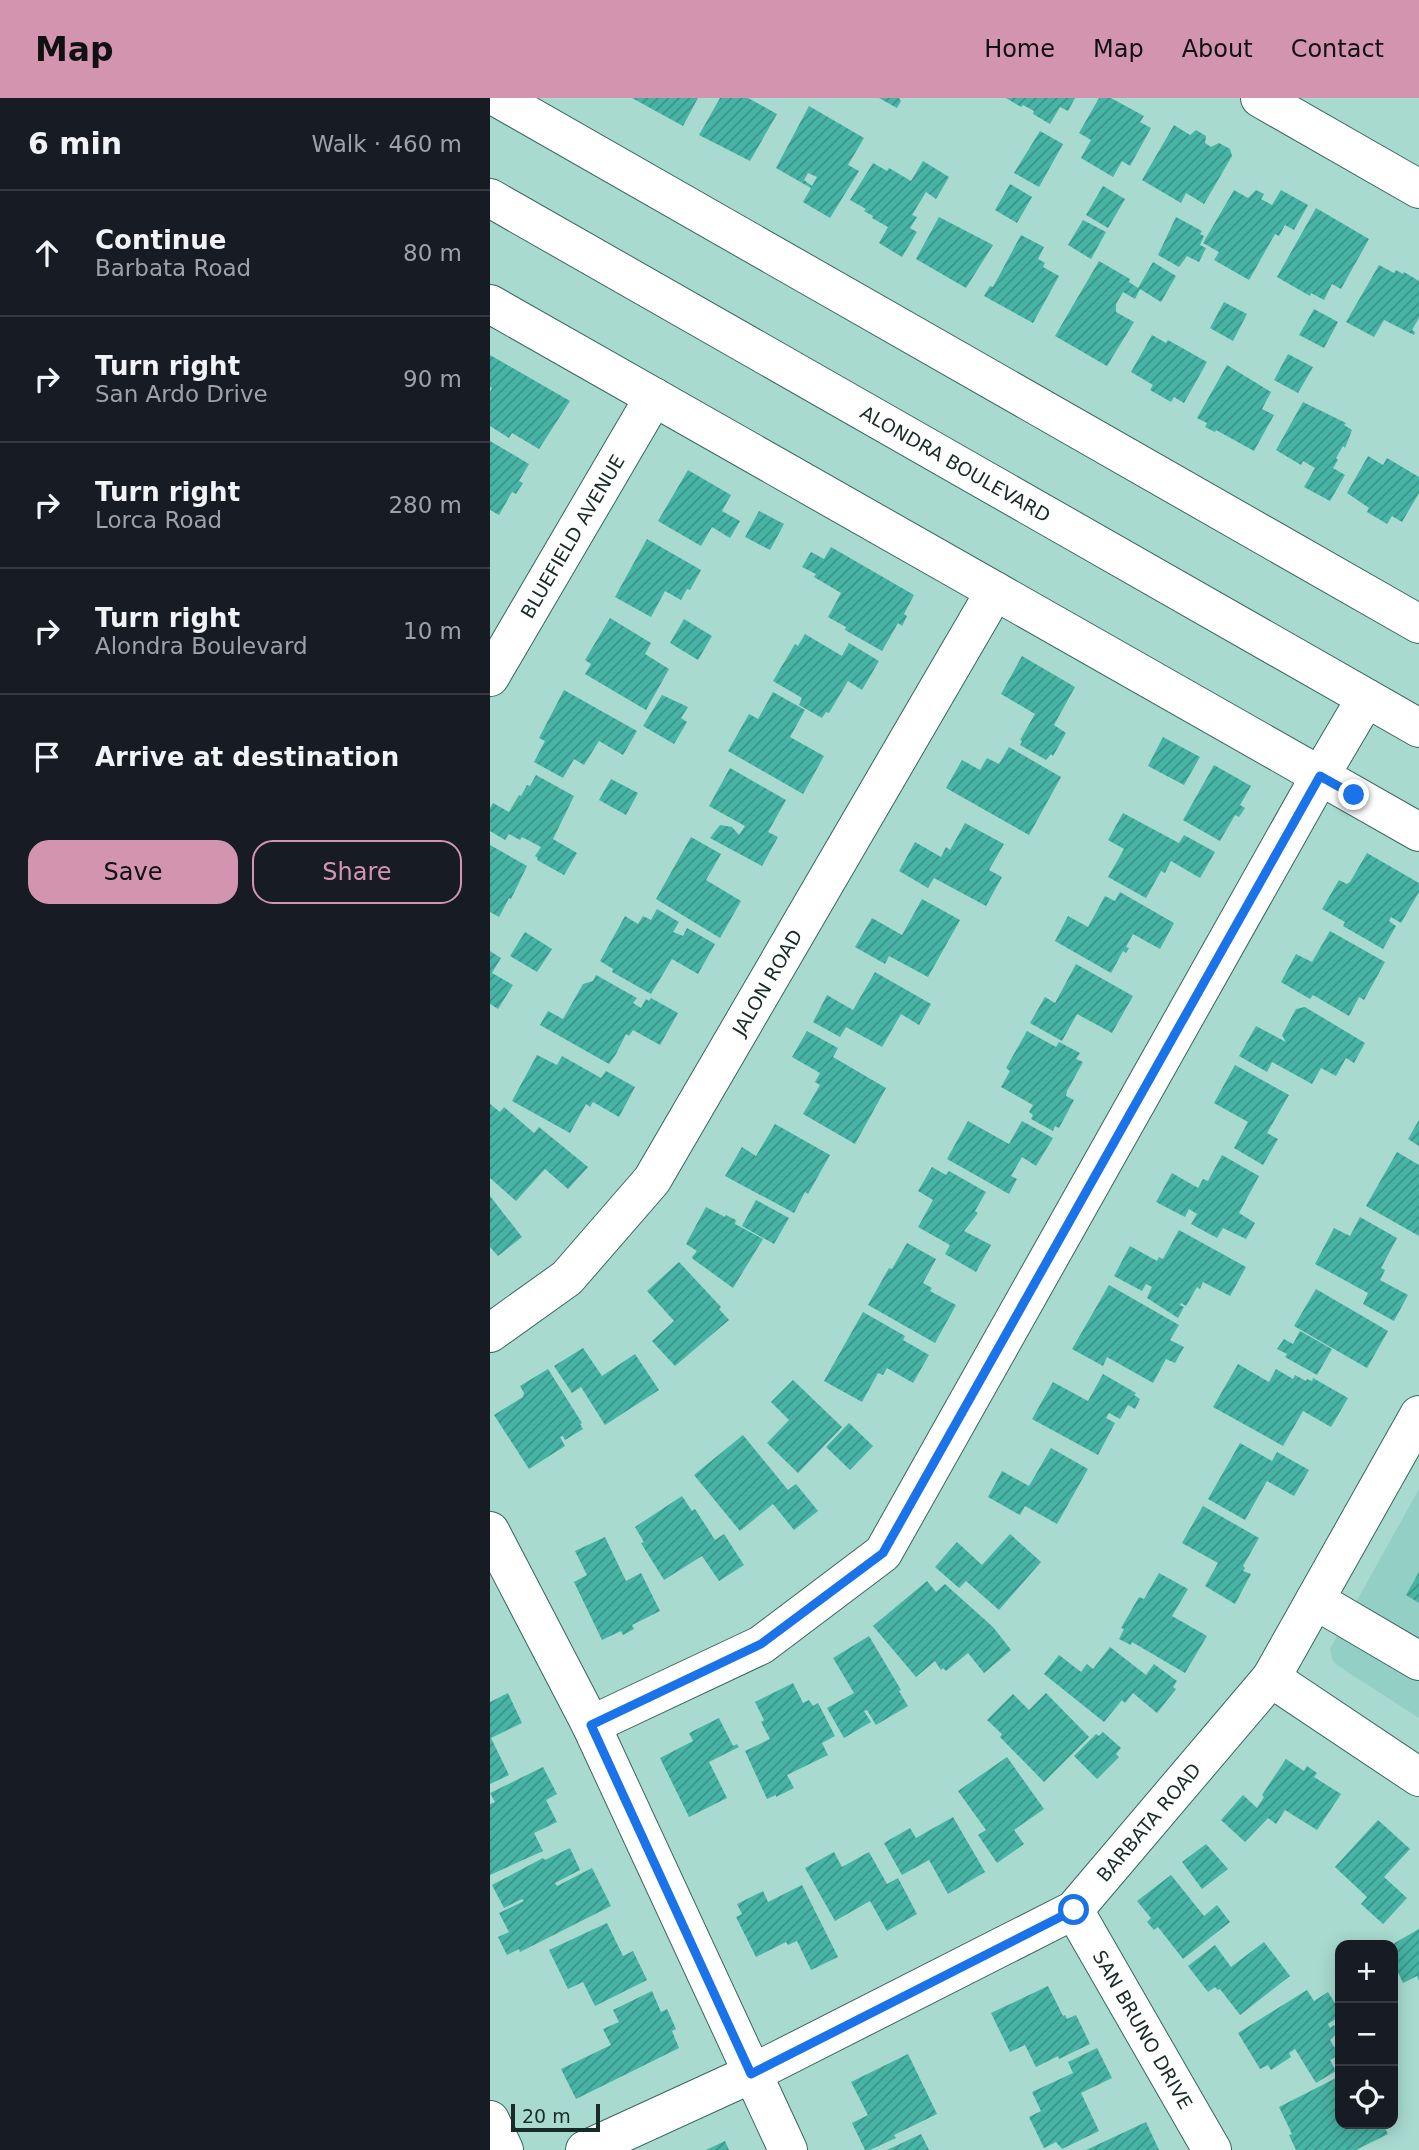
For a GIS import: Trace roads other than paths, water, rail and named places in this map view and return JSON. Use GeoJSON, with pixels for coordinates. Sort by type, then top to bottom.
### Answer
{"type":"FeatureCollection","features":[{"type":"Feature","properties":{"kind":"street"},"geometry":{"type":"LineString","coordinates":[[498,98],[1419,624]]}},
{"type":"Feature","properties":{"kind":"street"},"geometry":{"type":"LineString","coordinates":[[1259,98],[1419,189]]}},
{"type":"Feature","properties":{"kind":"street","name":"ALONDRA BOULEVARD"},"geometry":{"type":"LineString","coordinates":[[490,198],[1419,728]]}},
{"type":"Feature","properties":{"kind":"street"},"geometry":{"type":"LineString","coordinates":[[490,304],[1419,832]]}},
{"type":"Feature","properties":{"kind":"street","name":"BLUEFIELD AVENUE"},"geometry":{"type":"LineString","coordinates":[[490,677],[654,397]]}},
{"type":"Feature","properties":{"kind":"street","name":"JALON ROAD"},"geometry":{"type":"LineString","coordinates":[[490,1334],[567,1278],[652,1180],[995,591]]}},
{"type":"Feature","properties":{"kind":"street"},"geometry":{"type":"LineString","coordinates":[[591,1725],[761,1644],[883,1553],[1366,698]]}},
{"type":"Feature","properties":{"kind":"street","name":"BARBATA ROAD"},"geometry":{"type":"LineString","coordinates":[[585,2150],[751,2074],[1074,1910],[1272,1678],[1419,1415]]}},
{"type":"Feature","properties":{"kind":"street"},"geometry":{"type":"LineString","coordinates":[[490,1531],[591,1725],[788,2150]]}},
{"type":"Feature","properties":{"kind":"street"},"geometry":{"type":"LineString","coordinates":[[1315,1600],[1419,1661]]}},
{"type":"Feature","properties":{"kind":"street"},"geometry":{"type":"LineString","coordinates":[[1272,1678],[1419,1777]]}},
{"type":"Feature","properties":{"kind":"street","name":"SAN BRUNO DRIVE"},"geometry":{"type":"LineString","coordinates":[[1074,1910],[1212,2150]]}},
{"type":"Feature","properties":{"kind":"street"},"geometry":{"type":"LineString","coordinates":[[490,2120],[504,2150]]}}]}
